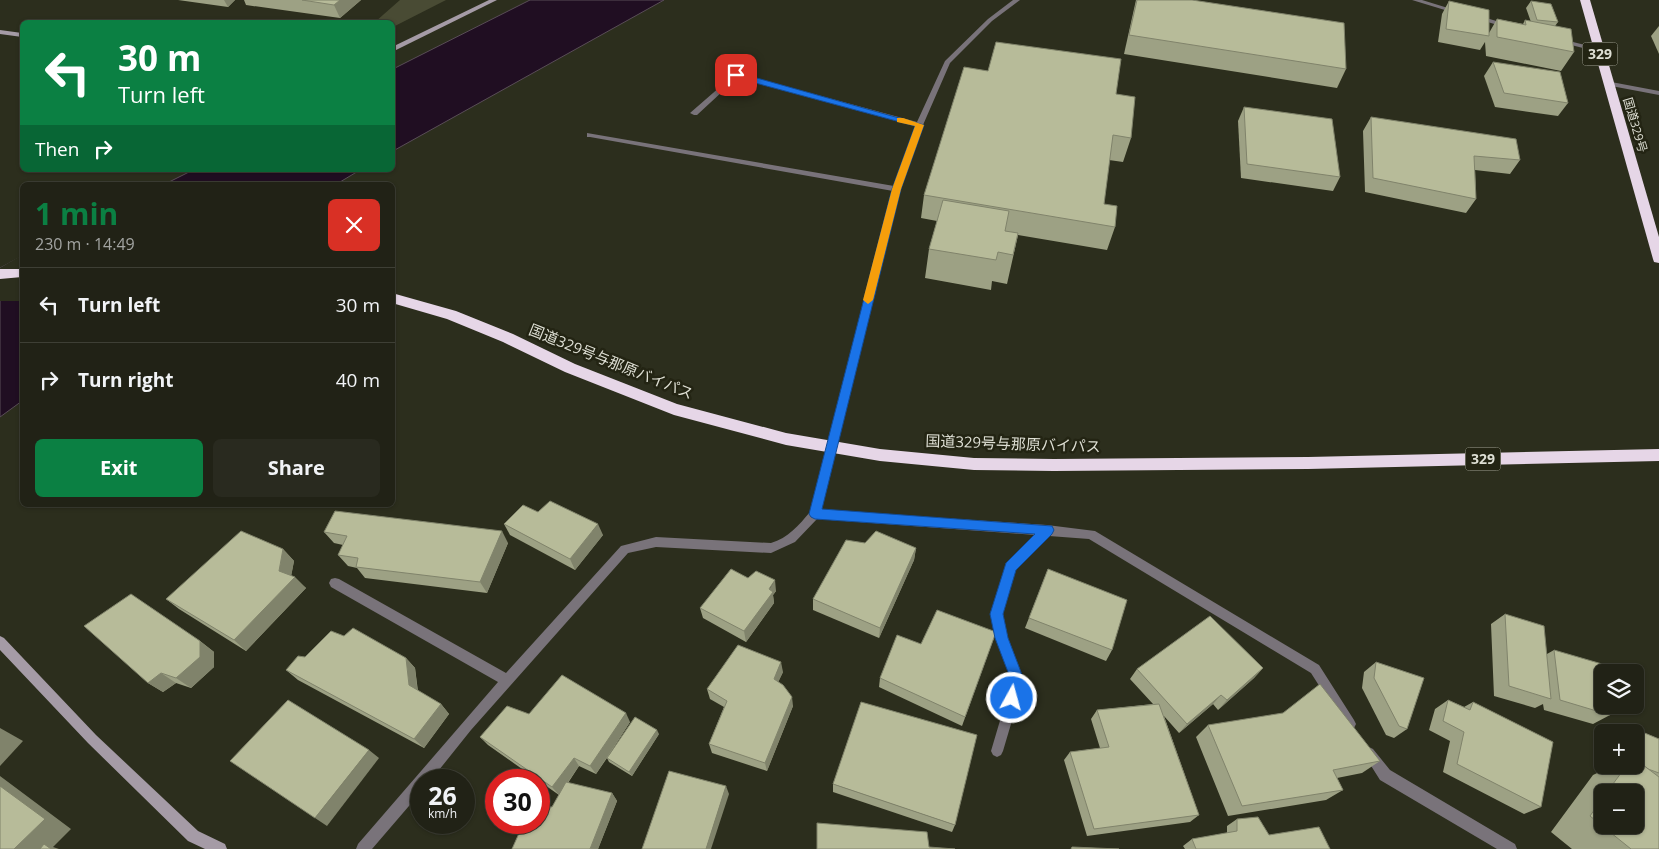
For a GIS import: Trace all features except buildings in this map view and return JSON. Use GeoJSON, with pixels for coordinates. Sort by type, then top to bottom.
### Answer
{"type":"FeatureCollection","features":[{"type":"Feature","properties":{"kind":"highway","name":"国道329号"},"geometry":{"type":"LineString","coordinates":[[1585,0],[1659,258]]}},
{"type":"Feature","properties":{"kind":"highway"},"geometry":{"type":"LineString","coordinates":[[0,274],[20,273]]}},
{"type":"Feature","properties":{"kind":"highway","name":"国道329号与那原バイパス"},"geometry":{"type":"LineString","coordinates":[[395,299],[451,316],[508,338],[570,368],[674,409],[786,440],[880,455],[974,464],[1054,465],[1308,463],[1659,455]]}},
{"type":"Feature","properties":{"kind":"street"},"geometry":{"type":"LineString","coordinates":[[395,49],[494,0]]}},
{"type":"Feature","properties":{"kind":"street"},"geometry":{"type":"LineString","coordinates":[[432,769],[507,680],[625,549],[656,542],[771,548],[785,544],[796,536],[815,514],[872,282],[897,189],[919,125],[947,62],[990,20],[1017,0]]}},
{"type":"Feature","properties":{"kind":"street"},"geometry":{"type":"LineString","coordinates":[[1415,0],[1462,13]]}},
{"type":"Feature","properties":{"kind":"street"},"geometry":{"type":"LineString","coordinates":[[1471,16],[1516,28]]}},
{"type":"Feature","properties":{"kind":"street"},"geometry":{"type":"LineString","coordinates":[[0,32],[20,35]]}},
{"type":"Feature","properties":{"kind":"street"},"geometry":{"type":"LineString","coordinates":[[1552,38],[1599,50]]}},
{"type":"Feature","properties":{"kind":"street"},"geometry":{"type":"LineString","coordinates":[[694,113],[736,75],[919,125]]}},
{"type":"Feature","properties":{"kind":"street"},"geometry":{"type":"LineString","coordinates":[[1609,83],[1659,93]]}},
{"type":"Feature","properties":{"kind":"street"},"geometry":{"type":"LineString","coordinates":[[590,135],[897,189]]}},
{"type":"Feature","properties":{"kind":"street"},"geometry":{"type":"LineString","coordinates":[[815,514],[1091,534],[1315,669],[1385,776],[1510,849]]}},
{"type":"Feature","properties":{"kind":"street"},"geometry":{"type":"LineString","coordinates":[[997,751],[1018,680],[1002,638],[997,614],[1010,567],[1047,530]]}},
{"type":"Feature","properties":{"kind":"street"},"geometry":{"type":"LineString","coordinates":[[335,583],[507,680]]}},
{"type":"Feature","properties":{"kind":"street"},"geometry":{"type":"LineString","coordinates":[[0,642],[92,739],[193,836],[220,849]]}},
{"type":"Feature","properties":{"kind":"street"},"geometry":{"type":"LineString","coordinates":[[363,849],[410,795]]}},
{"type":"Feature","properties":{"kind":"green space"},"geometry":{"type":"Polygon","coordinates":[[[400,0],[446,0],[395,26],[395,20],[377,20],[400,0]]]}},
{"type":"Feature","properties":{"kind":"shaded area"},"geometry":{"type":"Polygon","coordinates":[[[530,0],[664,0],[395,150],[395,68],[530,0]]]}},
{"type":"Feature","properties":{"kind":"shaded area"},"geometry":{"type":"Polygon","coordinates":[[[189,172],[357,172],[340,182],[169,182],[189,172]]]}},
{"type":"Feature","properties":{"kind":"shaded area"},"geometry":{"type":"Polygon","coordinates":[[[20,257],[20,402],[0,417],[0,268],[20,257]]]}},
{"type":"Feature","properties":{"kind":"pier"},"geometry":{"type":"Polygon","coordinates":[[[20,256],[20,301],[0,301],[0,268],[20,256]]]}},
{"type":"Feature","properties":{"kind":"slow traffic"},"geometry":{"type":"LineString","coordinates":[[868,300],[897,189],[919,125],[900,120]]}},
{"type":"Feature","properties":{"kind":"route"},"geometry":{"type":"LineString","coordinates":[[736,75],[919,125],[897,189],[872,282],[815,514],[1047,530],[1010,567],[997,614],[1002,638],[1018,680],[1012,698]]}}]}
